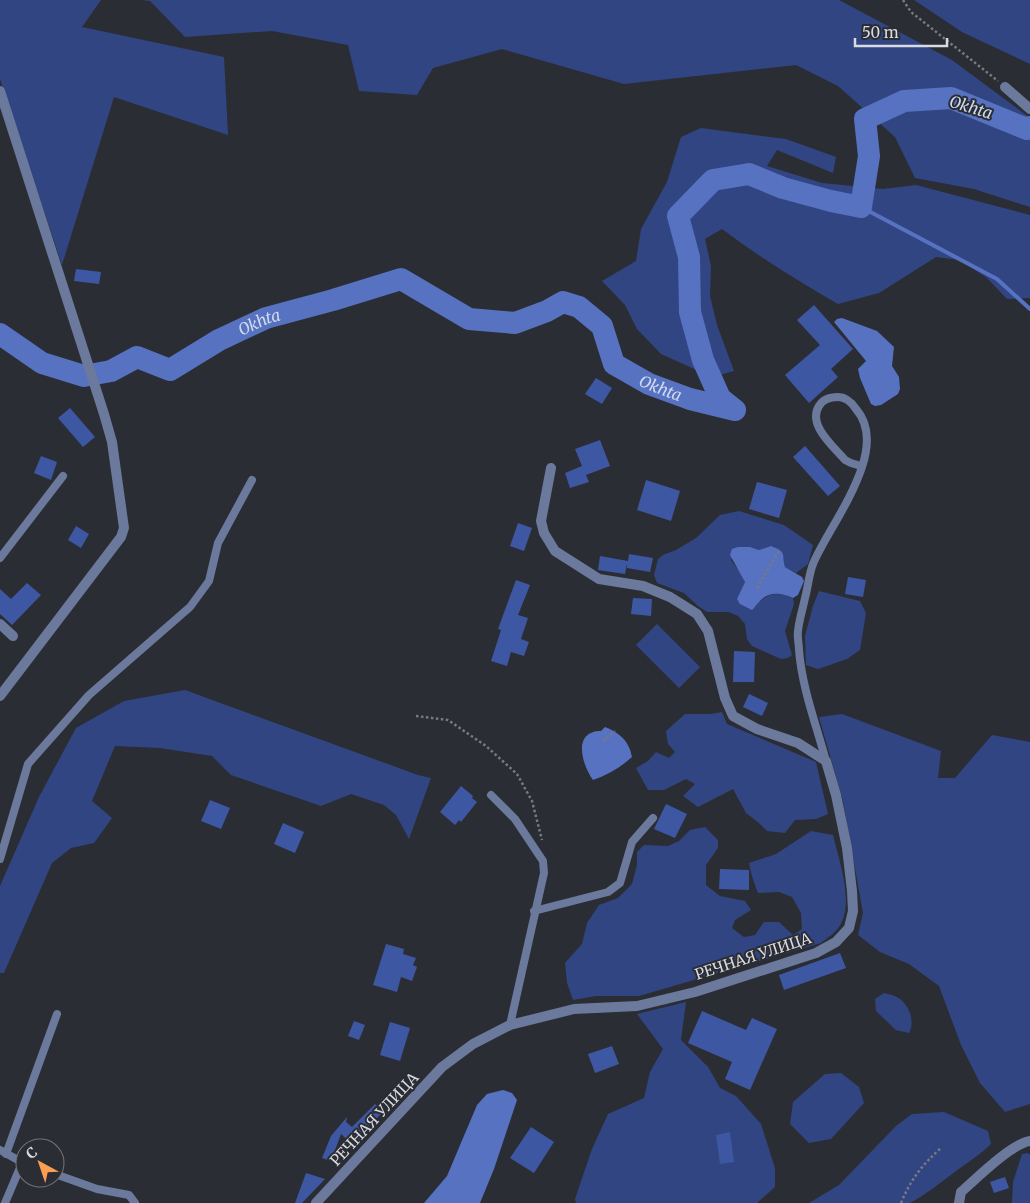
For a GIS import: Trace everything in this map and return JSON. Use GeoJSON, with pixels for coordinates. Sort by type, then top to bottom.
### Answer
{"type":"FeatureCollection","features":[{"type":"Feature","properties":{"kind":"street"},"geometry":{"type":"LineString","coordinates":[[1006,87],[1028,107]]}},
{"type":"Feature","properties":{"kind":"street"},"geometry":{"type":"LineString","coordinates":[[0,91],[112,442],[124,528],[121,537],[0,696]]}},
{"type":"Feature","properties":{"kind":"street"},"geometry":{"type":"LineString","coordinates":[[0,115],[5,104]]}},
{"type":"Feature","properties":{"kind":"street"},"geometry":{"type":"LineString","coordinates":[[551,468],[541,521],[544,533],[555,551],[599,579],[643,586],[670,597],[697,614],[708,631],[725,698],[732,716],[757,729],[798,743],[826,761]]}},
{"type":"Feature","properties":{"kind":"street"},"geometry":{"type":"LineString","coordinates":[[0,624],[13,636]]}},
{"type":"Feature","properties":{"kind":"street","name":"РЕЧНАЯ УЛИЦА"},"geometry":{"type":"LineString","coordinates":[[316,1203],[442,1067],[473,1044],[510,1025],[574,1009],[638,1006],[695,992],[816,953],[836,942],[849,928],[853,912],[852,890],[847,848],[836,795],[826,761]]}},
{"type":"Feature","properties":{"kind":"street"},"geometry":{"type":"LineString","coordinates":[[959,1203],[961,1192],[1004,1156],[1030,1140]]}},
{"type":"Feature","properties":{"kind":"lane"},"geometry":{"type":"LineString","coordinates":[[826,761],[804,684],[800,664],[798,632],[813,565],[853,490],[868,448],[867,427],[860,413],[851,402],[841,396],[831,397],[823,401],[815,414],[817,424],[845,460],[861,466]]}},
{"type":"Feature","properties":{"kind":"lane"},"geometry":{"type":"LineString","coordinates":[[0,558],[64,476]]}},
{"type":"Feature","properties":{"kind":"lane"},"geometry":{"type":"LineString","coordinates":[[0,858],[28,764],[89,696],[190,607],[209,581],[218,543],[252,480]]}},
{"type":"Feature","properties":{"kind":"lane"},"geometry":{"type":"LineString","coordinates":[[491,795],[515,820],[543,862],[544,873],[510,1025]]}},
{"type":"Feature","properties":{"kind":"lane"},"geometry":{"type":"LineString","coordinates":[[534,911],[608,892],[620,884],[632,842],[653,818]]}},
{"type":"Feature","properties":{"kind":"lane"},"geometry":{"type":"LineString","coordinates":[[15,1159],[3,1152],[57,1014]]}},
{"type":"Feature","properties":{"kind":"lane"},"geometry":{"type":"LineString","coordinates":[[65,1177],[97,1188],[129,1195],[135,1203]]}},
{"type":"Feature","properties":{"kind":"lane"},"geometry":{"type":"LineString","coordinates":[[5,1203],[15,1181]]}},
{"type":"Feature","properties":{"kind":"path"},"geometry":{"type":"LineString","coordinates":[[903,0],[911,12],[1006,87]]}},
{"type":"Feature","properties":{"kind":"path"},"geometry":{"type":"LineString","coordinates":[[757,588],[780,549]]}},
{"type":"Feature","properties":{"kind":"path"},"geometry":{"type":"LineString","coordinates":[[416,716],[448,720],[486,746],[517,774],[532,802],[541,836],[543,862]]}},
{"type":"Feature","properties":{"kind":"path"},"geometry":{"type":"LineString","coordinates":[[603,741],[615,731]]}},
{"type":"Feature","properties":{"kind":"path"},"geometry":{"type":"LineString","coordinates":[[901,1203],[907,1188],[922,1165],[941,1148]]}},
{"type":"Feature","properties":{"kind":"shaded area"},"geometry":{"type":"Polygon","coordinates":[[[0,0],[101,0],[82,27],[224,57],[228,135],[114,97],[62,265],[0,79],[0,0]]]}},
{"type":"Feature","properties":{"kind":"shaded area"},"geometry":{"type":"Polygon","coordinates":[[[141,0],[839,0],[952,60],[1030,118],[1030,207],[974,189],[915,178],[895,137],[838,86],[796,65],[624,84],[502,49],[433,68],[417,95],[359,91],[348,45],[272,31],[185,37],[150,1],[141,0]]]}},
{"type":"Feature","properties":{"kind":"shaded area"},"geometry":{"type":"Polygon","coordinates":[[[914,0],[1030,0],[1030,64],[962,32],[914,0]]]}},
{"type":"Feature","properties":{"kind":"shaded area"},"geometry":{"type":"Polygon","coordinates":[[[701,128],[786,139],[836,157],[833,173],[777,150],[767,166],[822,183],[883,189],[916,185],[1030,215],[1030,298],[1007,299],[987,278],[960,260],[936,257],[879,293],[838,304],[808,287],[722,229],[705,239],[711,266],[710,296],[717,325],[734,371],[712,377],[661,354],[637,329],[625,305],[602,281],[636,261],[641,229],[667,182],[681,137],[701,128]]]}},
{"type":"Feature","properties":{"kind":"shaded area"},"geometry":{"type":"Polygon","coordinates":[[[842,318],[877,331],[894,347],[892,366],[899,377],[900,389],[898,394],[881,405],[875,406],[871,404],[860,378],[858,369],[866,361],[834,322],[842,318]]]}},
{"type":"Feature","properties":{"kind":"shaded area"},"geometry":{"type":"Polygon","coordinates":[[[739,511],[784,525],[813,545],[808,564],[796,573],[785,567],[771,546],[759,550],[750,547],[731,560],[743,576],[745,582],[738,599],[755,607],[767,596],[782,594],[793,598],[794,604],[785,631],[792,655],[788,658],[781,659],[752,646],[747,639],[745,624],[738,616],[729,612],[707,612],[684,593],[657,583],[654,575],[658,559],[663,555],[676,550],[696,538],[720,515],[739,511]]]}},
{"type":"Feature","properties":{"kind":"shaded area"},"geometry":{"type":"Polygon","coordinates":[[[771,546],[782,552],[785,567],[802,577],[804,581],[798,595],[793,598],[780,594],[771,594],[759,602],[752,610],[740,604],[737,599],[745,582],[730,555],[732,549],[738,547],[750,547],[759,550],[771,546]]]}},
{"type":"Feature","properties":{"kind":"shaded area"},"geometry":{"type":"Polygon","coordinates":[[[819,591],[860,601],[866,613],[860,650],[847,659],[818,669],[806,665],[805,636],[819,591]]]}},
{"type":"Feature","properties":{"kind":"shaded area"},"geometry":{"type":"Polygon","coordinates":[[[657,624],[700,667],[679,688],[636,645],[657,624]]]}},
{"type":"Feature","properties":{"kind":"shaded area"},"geometry":{"type":"Polygon","coordinates":[[[185,690],[418,775],[431,778],[409,839],[396,815],[384,805],[351,794],[321,806],[231,775],[212,756],[160,748],[115,746],[92,801],[112,818],[94,843],[71,848],[52,863],[4,973],[0,973],[0,886],[39,797],[76,728],[124,701],[185,690]]]}},
{"type":"Feature","properties":{"kind":"shaded area"},"geometry":{"type":"Polygon","coordinates":[[[722,712],[727,724],[816,762],[828,814],[816,819],[795,820],[785,833],[767,831],[746,813],[733,789],[698,807],[683,796],[695,784],[686,779],[664,790],[648,790],[636,768],[648,761],[656,752],[669,758],[675,752],[668,744],[666,731],[685,714],[722,712]]]}},
{"type":"Feature","properties":{"kind":"shaded area"},"geometry":{"type":"Polygon","coordinates":[[[842,714],[941,751],[938,778],[955,778],[992,735],[1030,742],[1030,1104],[1005,1112],[980,1083],[961,1045],[939,986],[909,964],[880,952],[858,935],[863,913],[843,801],[819,717],[842,714]]]}},
{"type":"Feature","properties":{"kind":"shaded area"},"geometry":{"type":"Polygon","coordinates":[[[605,727],[623,738],[629,746],[632,757],[604,776],[593,780],[583,758],[583,743],[592,732],[601,731],[605,727]]]}},
{"type":"Feature","properties":{"kind":"shaded area"},"geometry":{"type":"Polygon","coordinates":[[[705,827],[718,840],[718,848],[706,865],[706,885],[720,896],[745,901],[751,910],[735,920],[732,928],[744,937],[755,935],[764,922],[779,922],[793,935],[802,929],[801,913],[792,897],[779,892],[758,893],[749,863],[776,854],[811,831],[833,835],[846,894],[844,917],[839,927],[821,943],[639,996],[596,996],[573,1000],[567,983],[565,963],[582,944],[587,923],[599,905],[618,898],[632,884],[637,865],[637,852],[644,845],[668,846],[679,841],[690,830],[705,827]]]}},
{"type":"Feature","properties":{"kind":"shaded area"},"geometry":{"type":"Polygon","coordinates":[[[884,993],[904,1002],[912,1024],[909,1033],[896,1030],[876,1011],[875,999],[884,993]]]}},
{"type":"Feature","properties":{"kind":"shaded area"},"geometry":{"type":"Polygon","coordinates":[[[686,1002],[681,1040],[708,1067],[720,1088],[736,1096],[761,1124],[775,1168],[775,1187],[757,1203],[576,1203],[575,1199],[592,1149],[608,1114],[644,1098],[650,1072],[663,1049],[637,1014],[686,1002]]]}},
{"type":"Feature","properties":{"kind":"shaded area"},"geometry":{"type":"Polygon","coordinates":[[[841,1073],[859,1087],[864,1103],[831,1139],[809,1143],[790,1124],[793,1102],[825,1074],[841,1073]]]}},
{"type":"Feature","properties":{"kind":"shaded area"},"geometry":{"type":"Polygon","coordinates":[[[503,1090],[512,1093],[517,1100],[494,1169],[480,1203],[424,1203],[447,1176],[477,1105],[487,1094],[503,1090]]]}},
{"type":"Feature","properties":{"kind":"shaded area"},"geometry":{"type":"Polygon","coordinates":[[[944,1112],[988,1131],[991,1144],[922,1196],[910,1203],[809,1203],[839,1185],[896,1126],[912,1114],[944,1112]]]}},
{"type":"Feature","properties":{"kind":"shaded area"},"geometry":{"type":"Polygon","coordinates":[[[1028,1153],[1030,1155],[1030,1203],[1012,1203],[1013,1182],[1022,1154],[1028,1153]]]}},
{"type":"Feature","properties":{"kind":"building"},"geometry":{"type":"Polygon","coordinates":[[[76,269],[101,272],[99,284],[74,281],[76,269]]]}},
{"type":"Feature","properties":{"kind":"building"},"geometry":{"type":"Polygon","coordinates":[[[814,305],[853,349],[831,369],[838,377],[809,403],[785,375],[820,345],[797,320],[814,305]]]}},
{"type":"Feature","properties":{"kind":"building"},"geometry":{"type":"Polygon","coordinates":[[[596,378],[612,388],[602,404],[585,394],[596,378]]]}},
{"type":"Feature","properties":{"kind":"building"},"geometry":{"type":"Polygon","coordinates":[[[70,408],[95,437],[83,447],[58,418],[70,408]]]}},
{"type":"Feature","properties":{"kind":"building"},"geometry":{"type":"Polygon","coordinates":[[[600,440],[610,466],[586,475],[589,482],[570,488],[565,473],[582,466],[575,449],[600,440]]]}},
{"type":"Feature","properties":{"kind":"building"},"geometry":{"type":"Polygon","coordinates":[[[805,446],[840,486],[828,496],[793,457],[805,446]]]}},
{"type":"Feature","properties":{"kind":"building"},"geometry":{"type":"Polygon","coordinates":[[[41,456],[57,462],[51,480],[34,473],[41,456]]]}},
{"type":"Feature","properties":{"kind":"building"},"geometry":{"type":"Polygon","coordinates":[[[646,480],[680,491],[671,521],[637,510],[646,480]]]}},
{"type":"Feature","properties":{"kind":"building"},"geometry":{"type":"Polygon","coordinates":[[[757,482],[787,490],[779,518],[749,509],[757,482]]]}},
{"type":"Feature","properties":{"kind":"building"},"geometry":{"type":"Polygon","coordinates":[[[518,523],[532,528],[524,551],[510,546],[518,523]]]}},
{"type":"Feature","properties":{"kind":"building"},"geometry":{"type":"Polygon","coordinates":[[[76,526],[89,534],[81,548],[68,540],[76,526]]]}},
{"type":"Feature","properties":{"kind":"building"},"geometry":{"type":"Polygon","coordinates":[[[629,554],[653,558],[650,572],[627,568],[627,564],[625,574],[598,570],[600,556],[628,561],[629,554]]]}},
{"type":"Feature","properties":{"kind":"building"},"geometry":{"type":"Polygon","coordinates":[[[848,577],[866,580],[863,597],[845,594],[848,577]]]}},
{"type":"Feature","properties":{"kind":"building"},"geometry":{"type":"Polygon","coordinates":[[[516,580],[530,585],[518,615],[528,618],[521,639],[529,642],[524,656],[511,652],[507,666],[491,661],[501,630],[498,629],[516,580]]]}},
{"type":"Feature","properties":{"kind":"building"},"geometry":{"type":"Polygon","coordinates":[[[27,583],[41,595],[12,625],[0,614],[0,589],[11,599],[27,583]]]}},
{"type":"Feature","properties":{"kind":"building"},"geometry":{"type":"Polygon","coordinates":[[[633,598],[652,599],[651,616],[631,614],[633,598]]]}},
{"type":"Feature","properties":{"kind":"building"},"geometry":{"type":"Polygon","coordinates":[[[734,651],[755,652],[754,682],[733,682],[734,651]]]}},
{"type":"Feature","properties":{"kind":"building"},"geometry":{"type":"Polygon","coordinates":[[[749,694],[768,703],[762,716],[743,707],[749,694]]]}},
{"type":"Feature","properties":{"kind":"building"},"geometry":{"type":"Polygon","coordinates":[[[461,786],[477,802],[461,822],[459,820],[455,825],[440,812],[461,786]]]}},
{"type":"Feature","properties":{"kind":"building"},"geometry":{"type":"Polygon","coordinates":[[[210,800],[230,808],[221,829],[201,821],[210,800]]]}},
{"type":"Feature","properties":{"kind":"building"},"geometry":{"type":"Polygon","coordinates":[[[666,804],[687,814],[675,838],[654,829],[666,804]]]}},
{"type":"Feature","properties":{"kind":"building"},"geometry":{"type":"Polygon","coordinates":[[[283,823],[304,832],[295,853],[274,844],[283,823]]]}},
{"type":"Feature","properties":{"kind":"building"},"geometry":{"type":"Polygon","coordinates":[[[720,869],[749,870],[749,890],[719,889],[720,869]]]}},
{"type":"Feature","properties":{"kind":"building"},"geometry":{"type":"Polygon","coordinates":[[[386,944],[404,949],[403,954],[416,958],[413,965],[417,967],[412,981],[401,977],[397,992],[373,985],[386,944]]]}},
{"type":"Feature","properties":{"kind":"building"},"geometry":{"type":"Polygon","coordinates":[[[840,953],[846,968],[784,990],[779,975],[840,953]]]}},
{"type":"Feature","properties":{"kind":"building"},"geometry":{"type":"Polygon","coordinates":[[[702,1011],[746,1030],[752,1018],[777,1029],[750,1090],[725,1079],[732,1062],[688,1043],[702,1011]]]}},
{"type":"Feature","properties":{"kind":"building"},"geometry":{"type":"Polygon","coordinates":[[[354,1021],[365,1025],[359,1040],[348,1036],[354,1021]]]}},
{"type":"Feature","properties":{"kind":"building"},"geometry":{"type":"Polygon","coordinates":[[[390,1022],[410,1028],[400,1061],[380,1055],[390,1022]]]}},
{"type":"Feature","properties":{"kind":"building"},"geometry":{"type":"Polygon","coordinates":[[[612,1046],[619,1064],[595,1073],[588,1054],[612,1046]]]}},
{"type":"Feature","properties":{"kind":"building"},"geometry":{"type":"Polygon","coordinates":[[[375,1104],[383,1112],[361,1134],[363,1136],[354,1146],[341,1134],[331,1161],[322,1158],[331,1136],[347,1117],[346,1122],[352,1127],[375,1104]]]}},
{"type":"Feature","properties":{"kind":"building"},"geometry":{"type":"Polygon","coordinates":[[[531,1127],[554,1142],[534,1173],[510,1158],[531,1127]]]}},
{"type":"Feature","properties":{"kind":"building"},"geometry":{"type":"Polygon","coordinates":[[[730,1132],[734,1162],[720,1164],[716,1135],[730,1132]]]}},
{"type":"Feature","properties":{"kind":"building"},"geometry":{"type":"Polygon","coordinates":[[[306,1173],[325,1179],[302,1203],[295,1203],[306,1173]]]}},
{"type":"Feature","properties":{"kind":"building"},"geometry":{"type":"Polygon","coordinates":[[[1005,1177],[1009,1188],[994,1193],[990,1182],[1005,1177]]]}},
{"type":"Feature","properties":{"kind":"waterway","name":"Okhta"},"geometry":{"type":"LineString","coordinates":[[0,334],[42,363],[84,376],[111,371],[137,357],[170,370],[219,340],[266,318],[401,279],[469,319],[515,323],[547,311],[563,302],[579,307],[602,326],[614,364],[649,384],[690,399],[735,410],[720,398],[703,360],[690,312],[689,257],[678,216],[713,180],[749,174],[783,188],[861,207],[869,156],[865,119],[904,101],[951,98],[1027,129],[1030,127]]}},
{"type":"Feature","properties":{"kind":"waterway"},"geometry":{"type":"LineString","coordinates":[[861,207],[997,279],[1030,309]]}}]}
